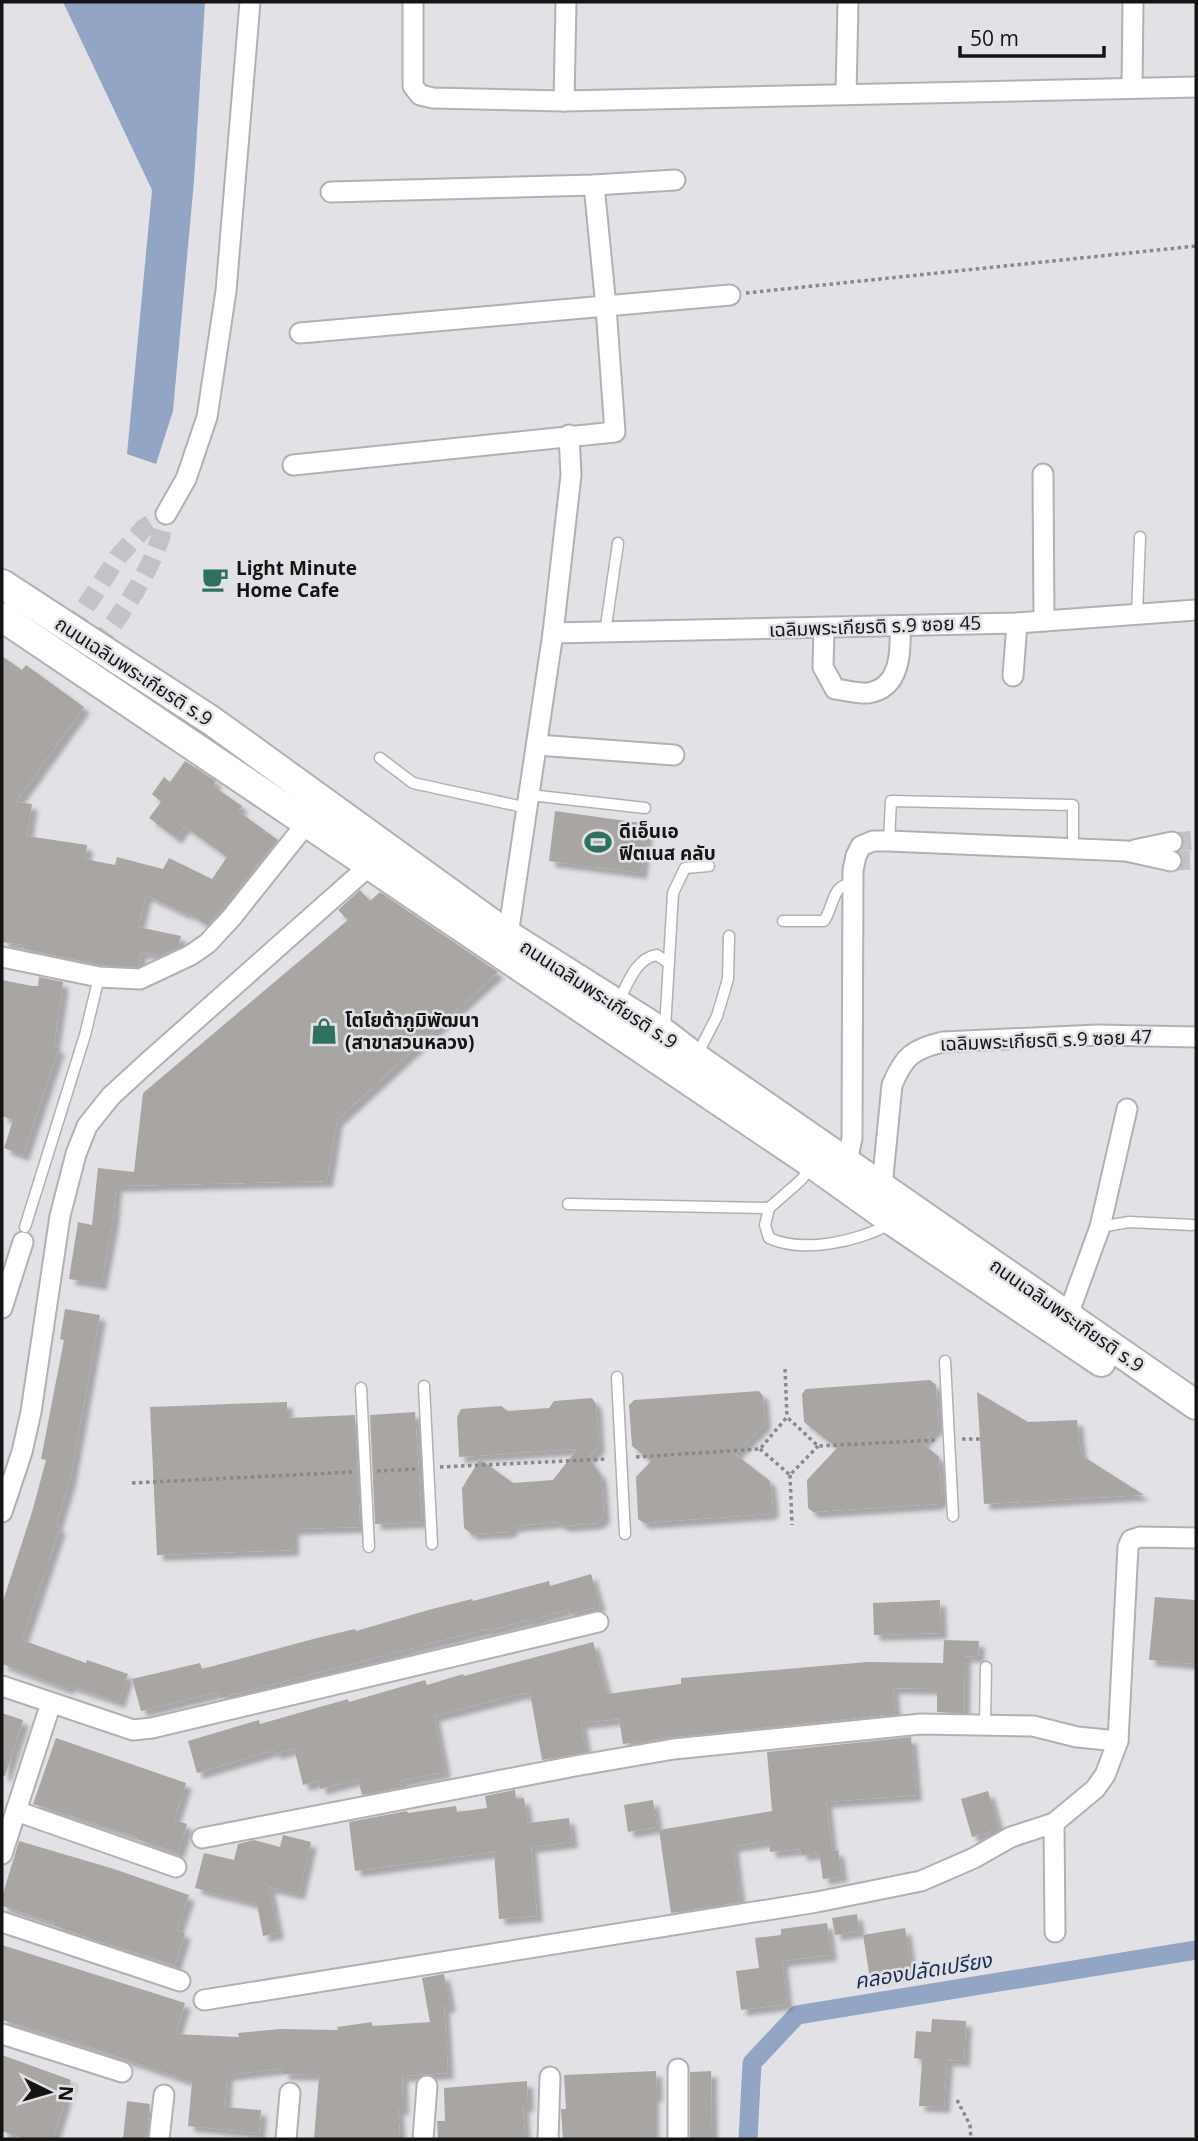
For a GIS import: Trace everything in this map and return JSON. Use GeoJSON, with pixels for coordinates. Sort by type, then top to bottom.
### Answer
{"type":"FeatureCollection","features":[{"type":"Feature","properties":{"kind":"main road","name":"ถนนเฉลิมพระเกียรติ ร.9"},"geometry":{"type":"LineString","coordinates":[[2,584],[212,721],[508,935],[665,1034],[1196,1405]]}},
{"type":"Feature","properties":{"kind":"main road","name":"ถนนเฉลิมพระเกียรติ ร.9"},"geometry":{"type":"LineString","coordinates":[[2,617],[1196,1426]]}},
{"type":"Feature","properties":{"kind":"street"},"geometry":{"type":"LineString","coordinates":[[166,514],[186,479],[206,417],[226,292],[250,2]]}},
{"type":"Feature","properties":{"kind":"street"},"geometry":{"type":"LineString","coordinates":[[412,2],[413,86],[420,96],[433,98],[564,101],[1196,87]]}},
{"type":"Feature","properties":{"kind":"street"},"geometry":{"type":"LineString","coordinates":[[564,101],[566,2]]}},
{"type":"Feature","properties":{"kind":"street"},"geometry":{"type":"LineString","coordinates":[[846,94],[848,2]]}},
{"type":"Feature","properties":{"kind":"street"},"geometry":{"type":"LineString","coordinates":[[1132,88],[1133,2]]}},
{"type":"Feature","properties":{"kind":"street"},"geometry":{"type":"LineString","coordinates":[[331,192],[594,185],[675,180]]}},
{"type":"Feature","properties":{"kind":"street"},"geometry":{"type":"LineString","coordinates":[[293,465],[615,432],[594,185]]}},
{"type":"Feature","properties":{"kind":"street"},"geometry":{"type":"LineString","coordinates":[[300,334],[730,295]]}},
{"type":"Feature","properties":{"kind":"street"},"geometry":{"type":"LineString","coordinates":[[508,935],[553,633],[571,475],[569,435]]}},
{"type":"Feature","properties":{"kind":"street"},"geometry":{"type":"LineString","coordinates":[[1044,474],[1044,621]]}},
{"type":"Feature","properties":{"kind":"street","name":"เฉลิมพระเกียรติ ร.9 ซอย 45"},"geometry":{"type":"LineString","coordinates":[[553,633],[1017,623],[1196,610]]}},
{"type":"Feature","properties":{"kind":"street"},"geometry":{"type":"LineString","coordinates":[[1013,676],[1017,623]]}},
{"type":"Feature","properties":{"kind":"street"},"geometry":{"type":"LineString","coordinates":[[824,628],[823,667],[835,689],[867,693],[883,687],[892,679],[901,656],[900,626]]}},
{"type":"Feature","properties":{"kind":"street"},"geometry":{"type":"LineString","coordinates":[[537,745],[674,755]]}},
{"type":"Feature","properties":{"kind":"street"},"geometry":{"type":"LineString","coordinates":[[2,957],[99,977],[139,979],[191,955],[208,943],[232,918],[306,824]]}},
{"type":"Feature","properties":{"kind":"street"},"geometry":{"type":"LineString","coordinates":[[847,1161],[852,1138],[853,870],[861,846],[873,841],[889,841],[1171,851]]}},
{"type":"Feature","properties":{"kind":"street"},"geometry":{"type":"LineString","coordinates":[[2,1512],[22,1452],[31,1412],[60,1216],[76,1154],[87,1126],[111,1096],[369,866]]}},
{"type":"Feature","properties":{"kind":"street","name":"เฉลิมพระเกียรติ ร.9 ซอย 47"},"geometry":{"type":"LineString","coordinates":[[882,1186],[892,1085],[908,1056],[920,1047],[943,1042],[1097,1035],[1196,1037]]}},
{"type":"Feature","properties":{"kind":"street"},"geometry":{"type":"LineString","coordinates":[[1068,1315],[1100,1227],[1127,1109]]}},
{"type":"Feature","properties":{"kind":"street"},"geometry":{"type":"LineString","coordinates":[[2,1307],[24,1234]]}},
{"type":"Feature","properties":{"kind":"street"},"geometry":{"type":"LineString","coordinates":[[204,2000],[804,1904],[921,1881],[974,1858],[1011,1837],[1054,1824],[1095,1789],[1105,1775],[1118,1741],[1128,1547],[1131,1540],[1140,1537],[1196,1538]]}},
{"type":"Feature","properties":{"kind":"street"},"geometry":{"type":"LineString","coordinates":[[2,1686],[133,1730],[152,1728],[598,1622]]}},
{"type":"Feature","properties":{"kind":"street"},"geometry":{"type":"LineString","coordinates":[[2,1854],[51,1703]]}},
{"type":"Feature","properties":{"kind":"street"},"geometry":{"type":"LineString","coordinates":[[202,1838],[674,1749],[921,1724],[1032,1726],[1077,1737],[1118,1741]]}},
{"type":"Feature","properties":{"kind":"street"},"geometry":{"type":"LineString","coordinates":[[16,1811],[176,1867]]}},
{"type":"Feature","properties":{"kind":"street"},"geometry":{"type":"LineString","coordinates":[[1054,1824],[1055,1932]]}},
{"type":"Feature","properties":{"kind":"street"},"geometry":{"type":"LineString","coordinates":[[2,1922],[180,1982]]}},
{"type":"Feature","properties":{"kind":"street"},"geometry":{"type":"LineString","coordinates":[[2,2034],[122,2071]]}},
{"type":"Feature","properties":{"kind":"street"},"geometry":{"type":"LineString","coordinates":[[678,2069],[678,2139]]}},
{"type":"Feature","properties":{"kind":"street"},"geometry":{"type":"LineString","coordinates":[[548,2139],[550,2077]]}},
{"type":"Feature","properties":{"kind":"street"},"geometry":{"type":"LineString","coordinates":[[423,2139],[427,2086]]}},
{"type":"Feature","properties":{"kind":"street"},"geometry":{"type":"LineString","coordinates":[[286,2139],[290,2093]]}},
{"type":"Feature","properties":{"kind":"street"},"geometry":{"type":"LineString","coordinates":[[159,2139],[164,2095]]}},
{"type":"Feature","properties":{"kind":"lane"},"geometry":{"type":"LineString","coordinates":[[1137,616],[1140,537]]}},
{"type":"Feature","properties":{"kind":"lane"},"geometry":{"type":"LineString","coordinates":[[605,633],[618,543]]}},
{"type":"Feature","properties":{"kind":"lane"},"geometry":{"type":"LineString","coordinates":[[380,758],[413,783],[529,801],[645,808]]}},
{"type":"Feature","properties":{"kind":"lane"},"geometry":{"type":"LineString","coordinates":[[889,841],[891,801],[1073,805],[1073,849]]}},
{"type":"Feature","properties":{"kind":"lane"},"geometry":{"type":"LineString","coordinates":[[665,1034],[673,892],[685,868],[709,866]]}},
{"type":"Feature","properties":{"kind":"lane"},"geometry":{"type":"LineString","coordinates":[[783,920],[824,921],[830,913],[839,887],[845,883],[855,884]]}},
{"type":"Feature","properties":{"kind":"lane"},"geometry":{"type":"LineString","coordinates":[[696,1058],[718,1016],[728,979],[729,936]]}},
{"type":"Feature","properties":{"kind":"lane"},"geometry":{"type":"LineString","coordinates":[[618,1004],[639,964],[647,957],[657,955],[667,962]]}},
{"type":"Feature","properties":{"kind":"lane"},"geometry":{"type":"LineString","coordinates":[[24,1234],[85,1035],[99,977]]}},
{"type":"Feature","properties":{"kind":"lane"},"geometry":{"type":"LineString","coordinates":[[568,1204],[769,1208],[791,1191],[814,1165]]}},
{"type":"Feature","properties":{"kind":"lane"},"geometry":{"type":"LineString","coordinates":[[769,1208],[765,1225],[765,1233],[769,1238],[802,1244],[837,1242],[874,1233],[894,1222]]}},
{"type":"Feature","properties":{"kind":"lane"},"geometry":{"type":"LineString","coordinates":[[1100,1227],[1129,1222],[1192,1225]]}},
{"type":"Feature","properties":{"kind":"lane"},"geometry":{"type":"LineString","coordinates":[[945,1362],[953,1516]]}},
{"type":"Feature","properties":{"kind":"lane"},"geometry":{"type":"LineString","coordinates":[[617,1377],[625,1534]]}},
{"type":"Feature","properties":{"kind":"lane"},"geometry":{"type":"LineString","coordinates":[[424,1385],[432,1544]]}},
{"type":"Feature","properties":{"kind":"lane"},"geometry":{"type":"LineString","coordinates":[[361,1388],[369,1547]]}},
{"type":"Feature","properties":{"kind":"lane"},"geometry":{"type":"LineString","coordinates":[[985,1724],[986,1667]]}},
{"type":"Feature","properties":{"kind":"path"},"geometry":{"type":"LineString","coordinates":[[730,295],[1196,246]]}},
{"type":"Feature","properties":{"kind":"path"},"geometry":{"type":"LineString","coordinates":[[760,1449],[787,1417],[785,1369]]}},
{"type":"Feature","properties":{"kind":"path"},"geometry":{"type":"LineString","coordinates":[[787,1417],[818,1446]]}},
{"type":"Feature","properties":{"kind":"path"},"geometry":{"type":"LineString","coordinates":[[792,1525],[790,1475],[818,1446],[981,1438]]}},
{"type":"Feature","properties":{"kind":"path"},"geometry":{"type":"LineString","coordinates":[[132,1483],[760,1449],[790,1475]]}},
{"type":"Feature","properties":{"kind":"path"},"geometry":{"type":"LineString","coordinates":[[957,2101],[970,2125],[971,2139]]}},
{"type":"Feature","properties":{"kind":"water"},"geometry":{"type":"Polygon","coordinates":[[[63,2],[205,2],[194,181],[173,411],[156,464],[127,454],[152,190],[63,2]]]}},
{"type":"Feature","properties":{"kind":"building"},"geometry":{"type":"Polygon","coordinates":[[[2,656],[22,670],[26,665],[84,707],[16,802],[32,804],[27,836],[87,845],[85,859],[115,865],[117,857],[163,869],[169,858],[212,879],[227,857],[184,826],[176,838],[149,818],[161,802],[152,794],[164,777],[170,782],[185,761],[216,781],[213,786],[242,806],[238,811],[278,840],[208,925],[186,912],[146,895],[138,927],[181,936],[178,947],[160,956],[141,952],[138,967],[101,965],[2,942],[2,656]]]}},
{"type":"Feature","properties":{"kind":"building","name":"ดีเอ็นเอ ฟิตเนส คลับ"},"geometry":{"type":"Polygon","coordinates":[[[555,811],[648,824],[641,873],[549,861],[555,811]]]}},
{"type":"Feature","properties":{"kind":"building","name":"โตโยต้าภูมิพัฒนา (สาขาสวนหลวง)"},"geometry":{"type":"Polygon","coordinates":[[[360,890],[370,901],[380,892],[498,972],[337,1120],[327,1181],[116,1186],[113,1221],[101,1284],[69,1279],[78,1222],[92,1225],[98,1168],[134,1172],[143,1093],[348,920],[338,910],[360,890]]]}},
{"type":"Feature","properties":{"kind":"building"},"geometry":{"type":"Polygon","coordinates":[[[39,977],[63,982],[54,1046],[59,1048],[23,1155],[4,1148],[13,1120],[2,1116],[2,980],[38,986],[39,977]]]}},
{"type":"Feature","properties":{"kind":"building"},"geometry":{"type":"Polygon","coordinates":[[[65,1309],[100,1315],[70,1480],[56,1526],[60,1528],[22,1640],[86,1663],[87,1660],[128,1674],[119,1702],[69,1685],[68,1689],[2,1664],[2,1604],[46,1460],[41,1459],[64,1340],[60,1339],[65,1309]]]}},
{"type":"Feature","properties":{"kind":"building"},"geometry":{"type":"Polygon","coordinates":[[[930,1380],[936,1385],[938,1426],[922,1443],[939,1457],[942,1499],[937,1504],[813,1512],[808,1508],[807,1480],[837,1448],[804,1422],[802,1394],[806,1389],[930,1380]]]}},
{"type":"Feature","properties":{"kind":"building"},"geometry":{"type":"Polygon","coordinates":[[[759,1391],[763,1396],[765,1424],[735,1454],[770,1481],[773,1509],[769,1514],[644,1523],[638,1519],[636,1477],[651,1461],[632,1446],[629,1405],[634,1400],[759,1391]]]}},
{"type":"Feature","properties":{"kind":"building"},"geometry":{"type":"Polygon","coordinates":[[[977,1392],[1028,1422],[1077,1420],[1081,1455],[1144,1495],[984,1504],[977,1392]]]}},
{"type":"Feature","properties":{"kind":"building"},"geometry":{"type":"Polygon","coordinates":[[[592,1398],[596,1404],[599,1447],[588,1457],[601,1476],[604,1516],[598,1523],[564,1526],[557,1522],[514,1526],[508,1532],[472,1534],[464,1528],[462,1488],[480,1459],[513,1483],[553,1480],[577,1449],[459,1457],[457,1417],[461,1409],[501,1406],[508,1411],[549,1408],[554,1401],[592,1398]]]}},
{"type":"Feature","properties":{"kind":"building"},"geometry":{"type":"Polygon","coordinates":[[[287,1402],[287,1418],[355,1415],[360,1527],[293,1529],[293,1550],[157,1555],[150,1407],[287,1402]]]}},
{"type":"Feature","properties":{"kind":"building"},"geometry":{"type":"Polygon","coordinates":[[[415,1412],[422,1522],[375,1524],[370,1415],[415,1412]]]}},
{"type":"Feature","properties":{"kind":"building"},"geometry":{"type":"Polygon","coordinates":[[[591,1574],[600,1606],[570,1614],[568,1609],[527,1622],[488,1631],[487,1629],[220,1698],[218,1692],[141,1711],[132,1679],[200,1663],[202,1669],[472,1599],[473,1601],[549,1581],[550,1586],[591,1574]]]}},
{"type":"Feature","properties":{"kind":"building"},"geometry":{"type":"Polygon","coordinates":[[[1155,1597],[1196,1600],[1196,1664],[1149,1660],[1155,1597]]]}},
{"type":"Feature","properties":{"kind":"building"},"geometry":{"type":"Polygon","coordinates":[[[940,1600],[941,1633],[874,1635],[873,1603],[940,1600]]]}},
{"type":"Feature","properties":{"kind":"building"},"geometry":{"type":"Polygon","coordinates":[[[944,1640],[979,1641],[978,1657],[965,1656],[964,1713],[937,1712],[937,1689],[893,1688],[895,1714],[623,1744],[619,1719],[581,1723],[586,1752],[542,1760],[530,1693],[523,1693],[434,1716],[445,1772],[400,1781],[402,1787],[362,1795],[358,1779],[320,1789],[319,1781],[303,1785],[294,1748],[275,1754],[274,1750],[197,1773],[188,1741],[259,1720],[260,1724],[425,1680],[427,1685],[593,1642],[607,1694],[681,1684],[681,1678],[867,1662],[943,1663],[944,1640]]]}},
{"type":"Feature","properties":{"kind":"building"},"geometry":{"type":"Polygon","coordinates":[[[2,1713],[23,1720],[5,1776],[2,1775],[2,1713]]]}},
{"type":"Feature","properties":{"kind":"building"},"geometry":{"type":"Polygon","coordinates":[[[911,1737],[916,1795],[826,1802],[832,1851],[838,1850],[842,1876],[823,1879],[819,1853],[801,1855],[800,1849],[770,1852],[769,1841],[733,1846],[740,1902],[671,1913],[659,1830],[772,1811],[767,1752],[911,1737]]]}},
{"type":"Feature","properties":{"kind":"building"},"geometry":{"type":"Polygon","coordinates":[[[56,1738],[186,1783],[174,1820],[187,1824],[178,1853],[137,1839],[138,1837],[33,1804],[56,1738]]]}},
{"type":"Feature","properties":{"kind":"building"},"geometry":{"type":"Polygon","coordinates":[[[515,1790],[516,1799],[524,1798],[528,1823],[569,1818],[572,1842],[531,1847],[537,1916],[499,1919],[494,1852],[355,1871],[349,1822],[407,1811],[456,1806],[457,1812],[487,1808],[485,1796],[515,1790]]]}},
{"type":"Feature","properties":{"kind":"building"},"geometry":{"type":"Polygon","coordinates":[[[988,1791],[999,1829],[972,1837],[961,1799],[988,1791]]]}},
{"type":"Feature","properties":{"kind":"building"},"geometry":{"type":"Polygon","coordinates":[[[653,1800],[657,1827],[628,1832],[624,1805],[653,1800]]]}},
{"type":"Feature","properties":{"kind":"building"},"geometry":{"type":"Polygon","coordinates":[[[283,1835],[311,1842],[299,1894],[269,1887],[278,1933],[263,1936],[257,1904],[195,1888],[204,1853],[234,1860],[238,1844],[254,1840],[280,1847],[283,1835]]]}},
{"type":"Feature","properties":{"kind":"building"},"geometry":{"type":"Polygon","coordinates":[[[19,1841],[189,1895],[177,1930],[185,1933],[175,1965],[89,1938],[2,1906],[2,1897],[19,1841]]]}},
{"type":"Feature","properties":{"kind":"building"},"geometry":{"type":"Polygon","coordinates":[[[857,1914],[859,1931],[835,1935],[832,1918],[857,1914]]]}},
{"type":"Feature","properties":{"kind":"building"},"geometry":{"type":"Polygon","coordinates":[[[827,1923],[831,1955],[782,1961],[787,2004],[741,2010],[736,1971],[759,1968],[755,1938],[781,1935],[781,1929],[827,1923]]]}},
{"type":"Feature","properties":{"kind":"building"},"geometry":{"type":"Polygon","coordinates":[[[905,1928],[912,1972],[870,1979],[863,1935],[905,1928]]]}},
{"type":"Feature","properties":{"kind":"building"},"geometry":{"type":"Polygon","coordinates":[[[2,1945],[185,2003],[175,2034],[239,2037],[238,2033],[280,2029],[338,2030],[337,2027],[372,2022],[372,2026],[430,2022],[422,1978],[444,1974],[450,2006],[444,2007],[448,2073],[402,2076],[403,2109],[398,2109],[400,2139],[314,2139],[319,2075],[283,2074],[283,2068],[227,2075],[225,2107],[261,2110],[259,2133],[188,2126],[192,2082],[2,2020],[2,1945]]]}},
{"type":"Feature","properties":{"kind":"building"},"geometry":{"type":"Polygon","coordinates":[[[932,2019],[966,2021],[964,2061],[947,2060],[944,2107],[919,2106],[922,2059],[914,2058],[916,2031],[931,2032],[932,2019]]]}},
{"type":"Feature","properties":{"kind":"building"},"geometry":{"type":"Polygon","coordinates":[[[2,2055],[71,2080],[53,2139],[25,2139],[2,2131],[2,2055]]]}},
{"type":"Feature","properties":{"kind":"building"},"geometry":{"type":"Polygon","coordinates":[[[656,2071],[653,2139],[563,2139],[561,2109],[566,2109],[564,2075],[656,2071]]]}},
{"type":"Feature","properties":{"kind":"building"},"geometry":{"type":"Polygon","coordinates":[[[711,2071],[712,2139],[690,2139],[690,2072],[711,2071]]]}},
{"type":"Feature","properties":{"kind":"building"},"geometry":{"type":"Polygon","coordinates":[[[527,2081],[528,2106],[523,2106],[525,2139],[438,2139],[437,2121],[445,2121],[444,2088],[527,2081]]]}},
{"type":"Feature","properties":{"kind":"building"},"geometry":{"type":"Polygon","coordinates":[[[127,2101],[150,2104],[146,2139],[123,2139],[127,2101]]]}},
{"type":"Feature","properties":{"kind":"waterway","name":"คลองปลัดเปรียง"},"geometry":{"type":"LineString","coordinates":[[748,2139],[752,2063],[797,2015],[1196,1950]]}},
{"type":"Feature","properties":{"kind":"tunnel"},"geometry":{"type":"LineString","coordinates":[[70,631],[118,557],[144,528],[166,514]]}},
{"type":"Feature","properties":{"kind":"tunnel"},"geometry":{"type":"LineString","coordinates":[[96,647],[129,601],[148,567],[156,550],[166,514]]}},
{"type":"Feature","properties":{"kind":"tunnel"},"geometry":{"type":"LineString","coordinates":[[1172,842],[1196,840]]}},
{"type":"Feature","properties":{"kind":"tunnel"},"geometry":{"type":"LineString","coordinates":[[1171,861],[1196,860]]}},
{"type":"Feature","properties":{"kind":"place","name":"Light Minute Home Cafe"},"geometry":{"type":"Point","coordinates":[215,579]}},
{"type":"Feature","properties":{"kind":"place","name":"ดีเอ็นเอ ฟิตเนส คลับ"},"geometry":{"type":"Point","coordinates":[598,842]}},
{"type":"Feature","properties":{"kind":"place","name":"โตโยต้าภูมิพัฒนา (สาขาสวนหลวง)"},"geometry":{"type":"Point","coordinates":[324,1031]}}]}
